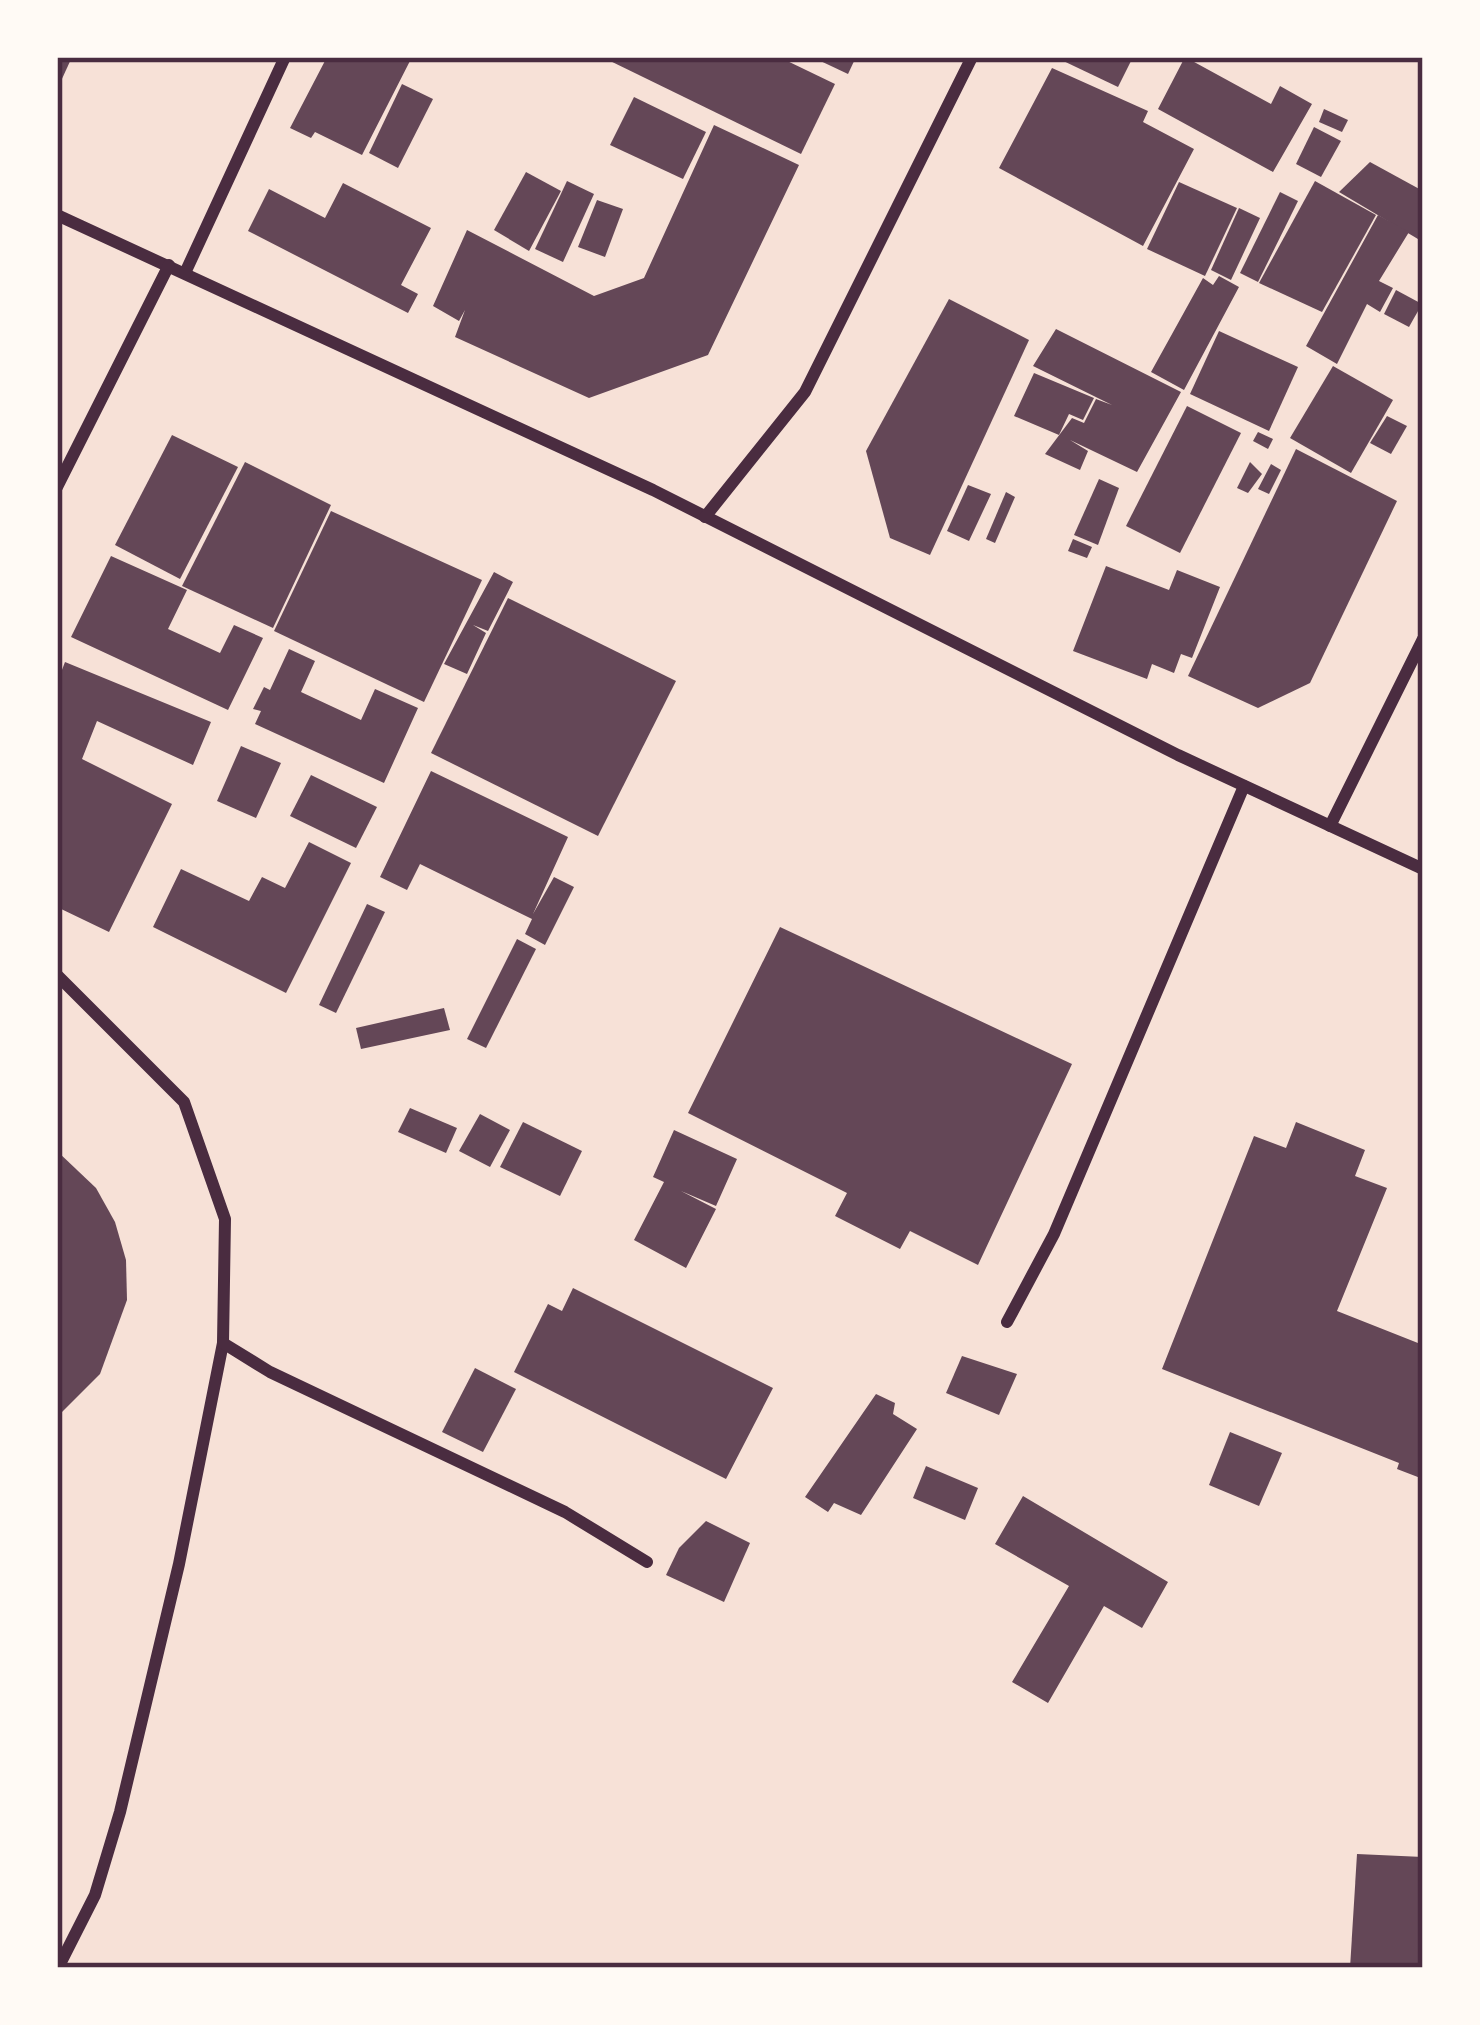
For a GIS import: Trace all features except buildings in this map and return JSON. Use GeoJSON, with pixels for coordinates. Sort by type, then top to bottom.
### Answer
{"type":"FeatureCollection","features":[{"type":"Feature","properties":{"kind":"street"},"geometry":{"type":"LineString","coordinates":[[184,273],[285,57]]}},
{"type":"Feature","properties":{"kind":"street"},"geometry":{"type":"LineString","coordinates":[[705,517],[805,392],[972,57]]}},
{"type":"Feature","properties":{"kind":"street"},"geometry":{"type":"LineString","coordinates":[[57,214],[705,517],[1244,786],[1423,869]]}},
{"type":"Feature","properties":{"kind":"street"},"geometry":{"type":"LineString","coordinates":[[57,487],[169,266]]}},
{"type":"Feature","properties":{"kind":"street"},"geometry":{"type":"LineString","coordinates":[[1330,826],[1423,639]]}},
{"type":"Feature","properties":{"kind":"street"},"geometry":{"type":"LineString","coordinates":[[1007,1322],[1054,1234],[1244,786]]}},
{"type":"Feature","properties":{"kind":"street"},"geometry":{"type":"LineString","coordinates":[[57,975],[184,1102],[225,1219],[223,1343],[179,1564],[121,1812],[95,1895],[58,1968]]}},
{"type":"Feature","properties":{"kind":"street"},"geometry":{"type":"LineString","coordinates":[[223,1343],[270,1372],[565,1513],[646,1562]]}}]}
